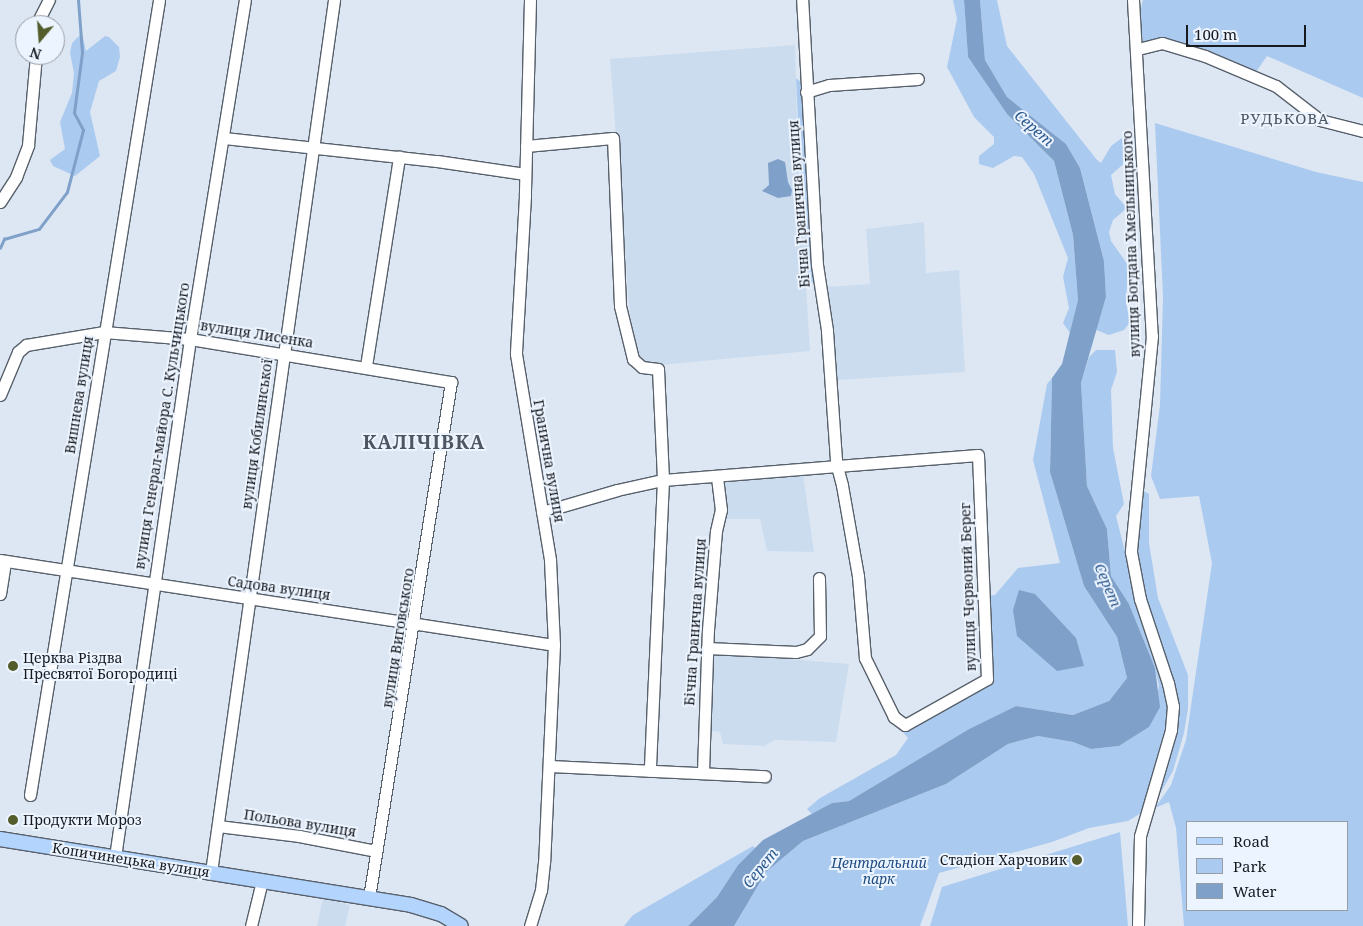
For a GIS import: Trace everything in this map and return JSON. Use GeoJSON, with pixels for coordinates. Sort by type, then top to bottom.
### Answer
{"type":"FeatureCollection","features":[{"type":"Feature","properties":{"kind":"main road","name":"Копичинецька вулиця"},"geometry":{"type":"LineString","coordinates":[[0,838],[369,898],[433,911],[462,926]]}},
{"type":"Feature","properties":{"kind":"street"},"geometry":{"type":"LineString","coordinates":[[41,15],[49,0]]}},
{"type":"Feature","properties":{"kind":"street","name":"Вишнева вулиця"},"geometry":{"type":"LineString","coordinates":[[30,795],[159,0]]}},
{"type":"Feature","properties":{"kind":"street","name":"вулиця Генерал-майора С. Кульчицького"},"geometry":{"type":"LineString","coordinates":[[115,857],[153,583],[190,339],[245,0]]}},
{"type":"Feature","properties":{"kind":"street","name":"вулиця Кобилянської"},"geometry":{"type":"LineString","coordinates":[[211,872],[248,600],[316,147],[334,0]]}},
{"type":"Feature","properties":{"kind":"street","name":"Гранична вулиця"},"geometry":{"type":"LineString","coordinates":[[530,0],[526,174],[516,354],[552,580],[554,645],[550,766],[543,877],[530,926]]}},
{"type":"Feature","properties":{"kind":"street","name":"Бічна Гранична вулиця"},"geometry":{"type":"LineString","coordinates":[[802,0],[817,265],[827,330],[837,466]]}},
{"type":"Feature","properties":{"kind":"street","name":"вулиця Богдана Хмельницького"},"geometry":{"type":"LineString","coordinates":[[1134,0],[1152,336],[1131,552],[1140,599],[1168,683],[1173,706],[1168,738],[1140,836],[1138,926]]}},
{"type":"Feature","properties":{"kind":"street"},"geometry":{"type":"LineString","coordinates":[[1138,49],[1167,44],[1205,56],[1276,86],[1320,120],[1363,131]]}},
{"type":"Feature","properties":{"kind":"street"},"geometry":{"type":"LineString","coordinates":[[0,202],[16,177],[28,145],[35,65]]}},
{"type":"Feature","properties":{"kind":"street"},"geometry":{"type":"LineString","coordinates":[[806,92],[829,85],[918,79]]}},
{"type":"Feature","properties":{"kind":"street"},"geometry":{"type":"LineString","coordinates":[[224,138],[316,147],[526,174]]}},
{"type":"Feature","properties":{"kind":"street"},"geometry":{"type":"LineString","coordinates":[[526,146],[613,138],[619,299],[633,359],[642,367],[658,369],[663,480],[650,770]]}},
{"type":"Feature","properties":{"kind":"street"},"geometry":{"type":"LineString","coordinates":[[366,366],[399,157]]}},
{"type":"Feature","properties":{"kind":"street","name":"вулиця Лисенка"},"geometry":{"type":"LineString","coordinates":[[0,395],[22,347],[104,332],[190,339],[366,366],[451,382]]}},
{"type":"Feature","properties":{"kind":"street","name":"вулиця Виговського"},"geometry":{"type":"LineString","coordinates":[[369,898],[415,624],[451,382]]}},
{"type":"Feature","properties":{"kind":"street","name":"вулиця Червоний Берег"},"geometry":{"type":"LineString","coordinates":[[978,455],[987,676],[981,684],[905,725],[894,716],[864,654],[858,576],[837,466],[978,455]]}},
{"type":"Feature","properties":{"kind":"street"},"geometry":{"type":"LineString","coordinates":[[542,512],[617,490],[663,480],[837,466]]}},
{"type":"Feature","properties":{"kind":"street","name":"Бічна Гранична вулиця"},"geometry":{"type":"LineString","coordinates":[[703,772],[707,648],[716,531],[721,513],[717,476]]}},
{"type":"Feature","properties":{"kind":"street"},"geometry":{"type":"LineString","coordinates":[[0,594],[2,560]]}},
{"type":"Feature","properties":{"kind":"street","name":"Садова вулиця"},"geometry":{"type":"LineString","coordinates":[[2,560],[153,583],[248,600],[554,645]]}},
{"type":"Feature","properties":{"kind":"street"},"geometry":{"type":"LineString","coordinates":[[707,648],[791,652],[807,649],[820,636],[819,578]]}},
{"type":"Feature","properties":{"kind":"street"},"geometry":{"type":"LineString","coordinates":[[550,766],[765,776]]}},
{"type":"Feature","properties":{"kind":"street","name":"Польова вулиця"},"geometry":{"type":"LineString","coordinates":[[218,826],[299,836],[376,851]]}},
{"type":"Feature","properties":{"kind":"street"},"geometry":{"type":"LineString","coordinates":[[251,926],[262,881]]}},
{"type":"Feature","properties":{"kind":"shaded area"},"geometry":{"type":"Polygon","coordinates":[[[795,45],[798,155],[810,351],[650,366],[633,354],[610,59],[795,45]]]}},
{"type":"Feature","properties":{"kind":"shaded area"},"geometry":{"type":"Polygon","coordinates":[[[924,222],[926,273],[959,270],[965,372],[836,380],[826,287],[870,284],[866,229],[924,222]]]}},
{"type":"Feature","properties":{"kind":"shaded area"},"geometry":{"type":"Polygon","coordinates":[[[803,474],[814,552],[767,551],[760,519],[722,519],[721,479],[803,474]]]}},
{"type":"Feature","properties":{"kind":"shaded area"},"geometry":{"type":"Polygon","coordinates":[[[716,653],[849,664],[836,742],[775,740],[764,746],[723,744],[720,732],[707,730],[711,656],[716,653]]]}},
{"type":"Feature","properties":{"kind":"shaded area"},"geometry":{"type":"Polygon","coordinates":[[[323,898],[350,905],[345,926],[317,926],[323,898]]]}},
{"type":"Feature","properties":{"kind":"green space"},"geometry":{"type":"Polygon","coordinates":[[[953,0],[964,0],[968,57],[1007,114],[1054,161],[1073,235],[1078,300],[1070,333],[1063,323],[1069,308],[1063,277],[1068,258],[1034,174],[1022,157],[1014,156],[993,168],[979,164],[979,156],[994,144],[994,137],[974,117],[947,67],[957,19],[953,0]]]}},
{"type":"Feature","properties":{"kind":"green space"},"geometry":{"type":"Polygon","coordinates":[[[980,0],[997,0],[1007,46],[1097,160],[1101,163],[1111,146],[1126,135],[1137,141],[1128,160],[1111,175],[1115,194],[1127,208],[1113,220],[1109,232],[1111,241],[1128,265],[1126,303],[1130,322],[1124,330],[1109,335],[1096,330],[1106,297],[1104,261],[1080,168],[1066,144],[1007,97],[985,60],[980,0]]]}},
{"type":"Feature","properties":{"kind":"green space"},"geometry":{"type":"Polygon","coordinates":[[[1143,0],[1363,0],[1363,98],[1267,56],[1256,72],[1143,42],[1139,18],[1143,0]]]}},
{"type":"Feature","properties":{"kind":"green space"},"geometry":{"type":"Polygon","coordinates":[[[82,33],[86,51],[105,36],[109,37],[119,47],[120,57],[116,71],[99,81],[90,112],[100,156],[75,176],[53,166],[50,160],[65,149],[60,122],[72,93],[74,73],[70,53],[72,43],[82,33]]]}},
{"type":"Feature","properties":{"kind":"green space"},"geometry":{"type":"Polygon","coordinates":[[[796,78],[804,85],[817,282],[806,282],[796,78]]]}},
{"type":"Feature","properties":{"kind":"green space"},"geometry":{"type":"Polygon","coordinates":[[[1155,123],[1316,172],[1363,182],[1363,926],[1184,926],[1176,828],[1169,802],[1155,808],[1171,785],[1186,740],[1212,563],[1199,496],[1160,499],[1151,476],[1160,405],[1163,297],[1155,123]]]}},
{"type":"Feature","properties":{"kind":"green space","name":"Центральний парк"},"geometry":{"type":"Polygon","coordinates":[[[1096,350],[1115,350],[1117,372],[1111,390],[1113,448],[1124,504],[1116,516],[1138,603],[1168,695],[1168,718],[1141,813],[1128,821],[1089,828],[1052,842],[939,873],[920,926],[734,926],[766,872],[803,841],[946,784],[1008,744],[1038,736],[1073,742],[1091,749],[1119,746],[1149,727],[1159,686],[1155,668],[1129,604],[1111,576],[1107,529],[1087,486],[1081,383],[1089,357],[1096,350]]]}},
{"type":"Feature","properties":{"kind":"green space"},"geometry":{"type":"Polygon","coordinates":[[[1052,378],[1050,472],[1084,586],[1117,637],[1127,678],[1109,701],[1073,715],[1016,706],[969,729],[849,801],[832,803],[812,814],[807,809],[820,798],[896,755],[908,738],[902,731],[991,680],[986,596],[995,595],[1018,568],[1060,563],[1033,460],[1047,384],[1052,378]]]}},
{"type":"Feature","properties":{"kind":"green space"},"geometry":{"type":"Polygon","coordinates":[[[1144,491],[1149,494],[1149,543],[1158,598],[1188,675],[1188,709],[1184,733],[1173,771],[1157,799],[1176,722],[1138,563],[1138,529],[1144,491]]]}},
{"type":"Feature","properties":{"kind":"green space","name":"Стадіон Харчовик"},"geometry":{"type":"Polygon","coordinates":[[[1120,832],[1128,926],[930,926],[942,887],[1120,832]]]}},
{"type":"Feature","properties":{"kind":"green space"},"geometry":{"type":"Polygon","coordinates":[[[753,846],[755,848],[738,865],[717,897],[688,926],[624,926],[633,915],[753,846]]]}},
{"type":"Feature","properties":{"kind":"water","name":"Серет"},"geometry":{"type":"Polygon","coordinates":[[[964,0],[980,0],[985,60],[1007,97],[1066,144],[1080,168],[1104,261],[1106,297],[1081,383],[1087,486],[1107,529],[1111,576],[1129,604],[1155,668],[1160,707],[1149,727],[1119,746],[1091,749],[1073,742],[1038,736],[1008,744],[946,784],[803,841],[766,872],[734,926],[688,926],[717,897],[738,865],[763,840],[832,803],[849,801],[969,729],[1016,706],[1073,715],[1109,701],[1127,678],[1117,637],[1084,586],[1050,472],[1052,378],[1062,364],[1078,300],[1073,235],[1054,161],[1007,114],[968,57],[964,0]]]}},
{"type":"Feature","properties":{"kind":"water"},"geometry":{"type":"Polygon","coordinates":[[[778,159],[785,162],[788,182],[792,190],[791,196],[778,198],[762,191],[769,185],[768,163],[778,159]]]}},
{"type":"Feature","properties":{"kind":"water"},"geometry":{"type":"Polygon","coordinates":[[[1019,590],[1035,594],[1076,638],[1084,666],[1057,671],[1017,636],[1013,610],[1019,590]]]}},
{"type":"Feature","properties":{"kind":"waterway"},"geometry":{"type":"LineString","coordinates":[[0,248],[4,239],[39,229],[67,192],[83,130],[74,113],[82,53],[78,0]]}},
{"type":"Feature","properties":{"kind":"place","name":"Церква Різдва Пресвятої Богородиці"},"geometry":{"type":"Point","coordinates":[13,666]}},
{"type":"Feature","properties":{"kind":"place","name":"Продукти Мороз"},"geometry":{"type":"Point","coordinates":[13,820]}},
{"type":"Feature","properties":{"kind":"place","name":"Стадіон Харчовик"},"geometry":{"type":"Point","coordinates":[1077,860]}},
{"type":"Feature","properties":{"kind":"district","name":"РУДЬКОВА"},"geometry":{"type":"Point","coordinates":[1285,119]}},
{"type":"Feature","properties":{"kind":"district","name":"КАЛІЧІВКА"},"geometry":{"type":"Point","coordinates":[424,443]}}]}
